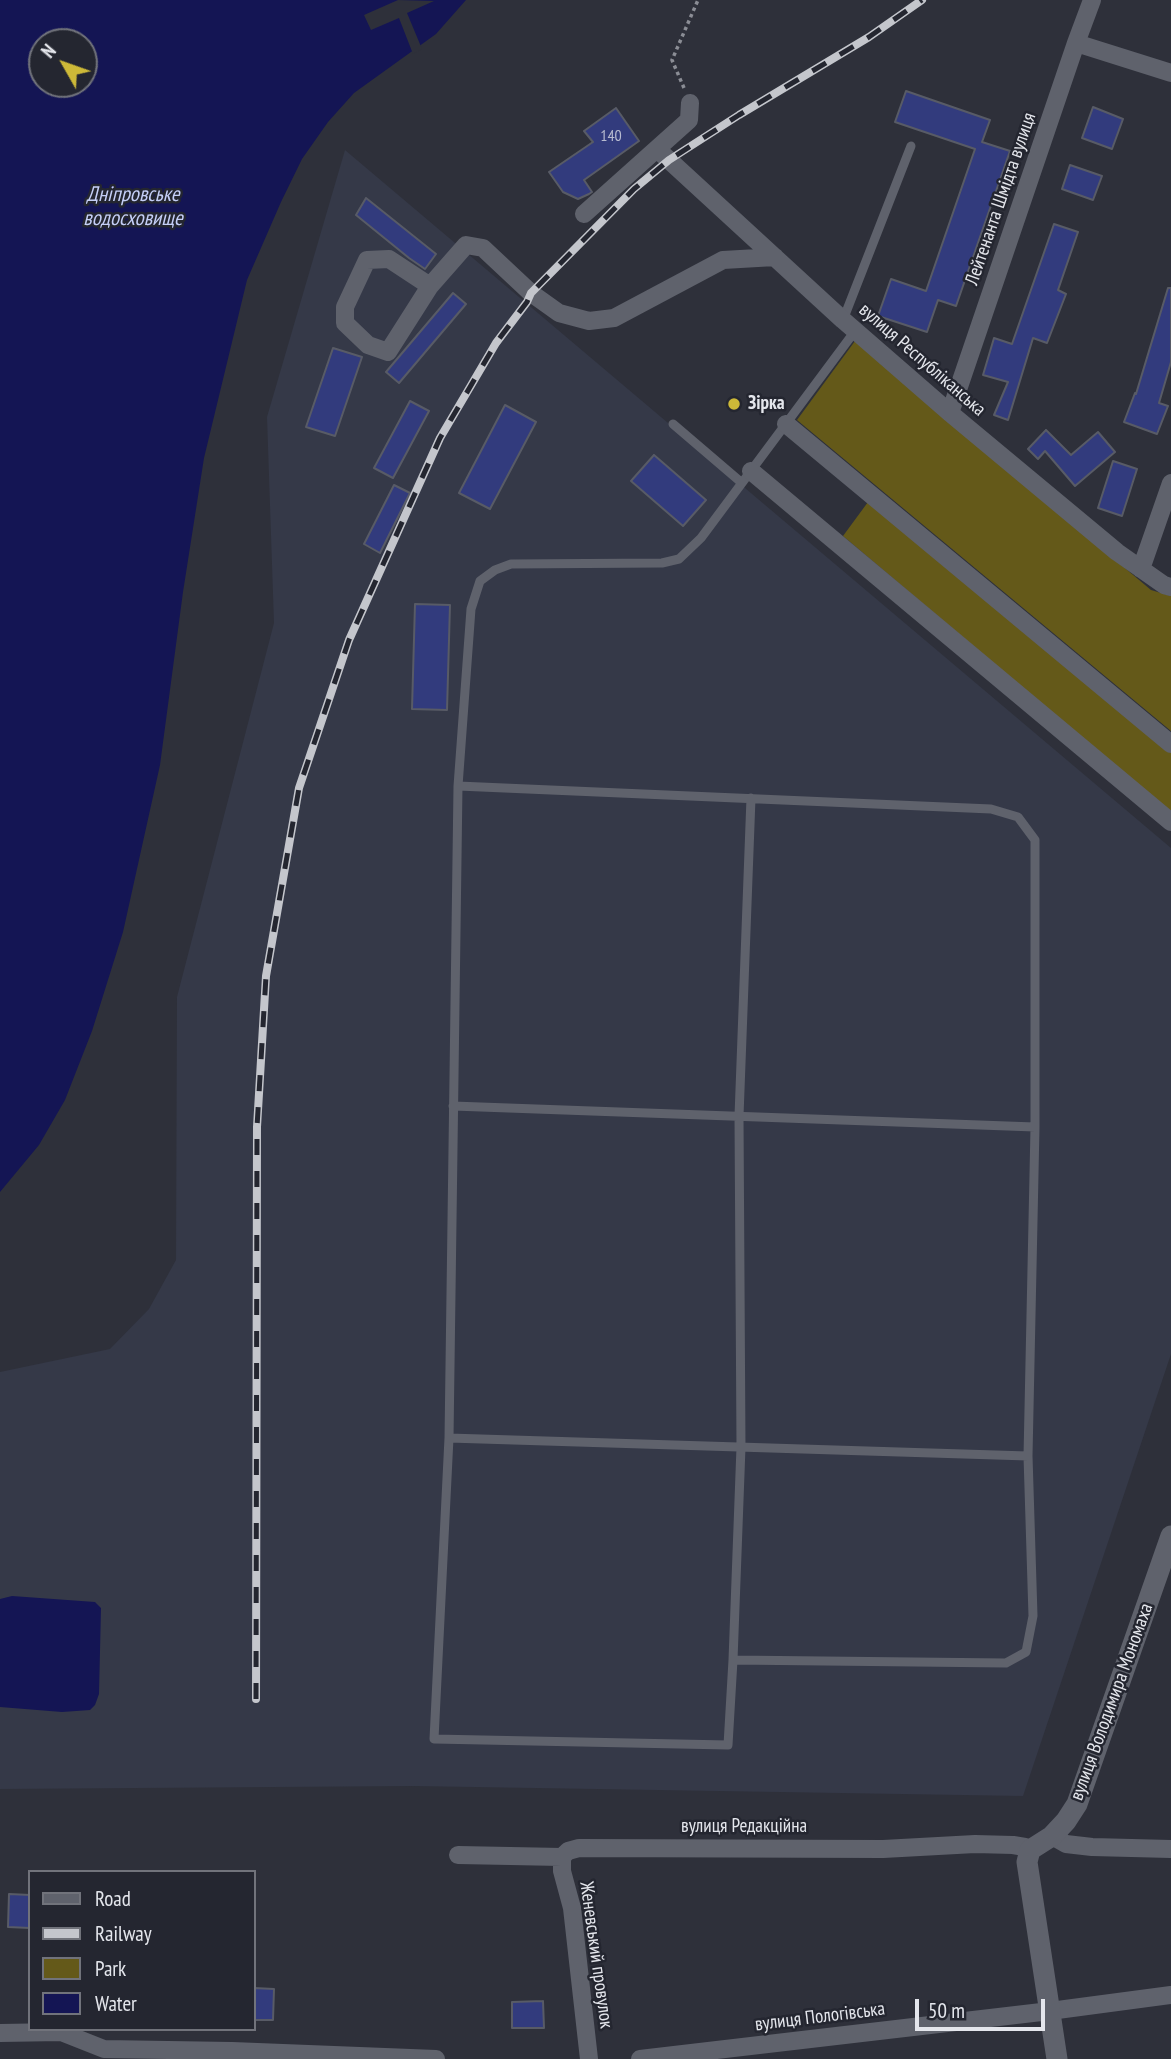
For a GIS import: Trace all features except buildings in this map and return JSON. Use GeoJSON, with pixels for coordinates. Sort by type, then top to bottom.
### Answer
{"type":"FeatureCollection","features":[{"type":"Feature","properties":{"kind":"street","name":"Лейтенанта Шмідта вулиця"},"geometry":{"type":"LineString","coordinates":[[950,413],[1092,0]]}},
{"type":"Feature","properties":{"kind":"street"},"geometry":{"type":"LineString","coordinates":[[1076,43],[1171,73]]}},
{"type":"Feature","properties":{"kind":"street"},"geometry":{"type":"LineString","coordinates":[[584,214],[689,120],[690,103]]}},
{"type":"Feature","properties":{"kind":"street","name":"вулиця Республіканська"},"geometry":{"type":"LineString","coordinates":[[658,149],[849,326],[950,413],[1116,552],[1171,587]]}},
{"type":"Feature","properties":{"kind":"street"},"geometry":{"type":"LineString","coordinates":[[430,286],[389,259],[367,260],[345,307],[345,323],[368,345],[388,352],[430,286],[466,245],[483,248],[531,293],[559,313],[589,321],[614,318],[723,260],[775,257]]}},
{"type":"Feature","properties":{"kind":"street"},"geometry":{"type":"LineString","coordinates":[[786,424],[1171,744]]}},
{"type":"Feature","properties":{"kind":"street"},"geometry":{"type":"LineString","coordinates":[[747,477],[1171,822]]}},
{"type":"Feature","properties":{"kind":"street"},"geometry":{"type":"LineString","coordinates":[[1141,569],[1171,483]]}},
{"type":"Feature","properties":{"kind":"street","name":"вулиця Володимира Мономаха"},"geometry":{"type":"LineString","coordinates":[[1030,1850],[1052,1836],[1077,1804],[1167,1562],[1171,1536]]}},
{"type":"Feature","properties":{"kind":"street"},"geometry":{"type":"LineString","coordinates":[[1052,1836],[1066,1844],[1092,1847],[1171,1849]]}},
{"type":"Feature","properties":{"kind":"street","name":"вулиця Редакційна"},"geometry":{"type":"LineString","coordinates":[[458,1855],[562,1857],[568,1851],[579,1848],[883,1849],[1005,1844],[1019,1845],[1030,1850]]}},
{"type":"Feature","properties":{"kind":"street"},"geometry":{"type":"LineString","coordinates":[[1030,1850],[1027,1869],[1057,2059]]}},
{"type":"Feature","properties":{"kind":"street","name":"Женевський провулок"},"geometry":{"type":"LineString","coordinates":[[562,1857],[562,1871],[574,1921],[589,2059]]}},
{"type":"Feature","properties":{"kind":"street","name":"вулиця Пологівська"},"geometry":{"type":"LineString","coordinates":[[640,2059],[1171,1995]]}},
{"type":"Feature","properties":{"kind":"street"},"geometry":{"type":"LineString","coordinates":[[0,2033],[61,2032],[105,2054],[246,2052],[436,2059]]}},
{"type":"Feature","properties":{"kind":"lane"},"geometry":{"type":"LineString","coordinates":[[751,798],[739,1116],[741,1447],[728,1745],[434,1739],[449,1438],[458,786],[471,609],[480,581],[495,570],[511,564],[662,563],[679,559],[701,538],[786,424],[849,326],[911,146]]}},
{"type":"Feature","properties":{"kind":"lane"},"geometry":{"type":"LineString","coordinates":[[673,424],[747,477]]}},
{"type":"Feature","properties":{"kind":"lane"},"geometry":{"type":"LineString","coordinates":[[458,786],[991,809],[1018,817],[1035,840],[1035,1127],[1028,1456],[1033,1616],[1026,1652],[1006,1663],[733,1660]]}},
{"type":"Feature","properties":{"kind":"lane"},"geometry":{"type":"LineString","coordinates":[[453,1106],[1035,1127]]}},
{"type":"Feature","properties":{"kind":"lane"},"geometry":{"type":"LineString","coordinates":[[449,1438],[1028,1456]]}},
{"type":"Feature","properties":{"kind":"path"},"geometry":{"type":"LineString","coordinates":[[690,103],[672,60],[698,0]]}},
{"type":"Feature","properties":{"kind":"shaded area"},"geometry":{"type":"Polygon","coordinates":[[[345,150],[1171,848],[1171,1354],[1023,1796],[413,1786],[0,1789],[0,1372],[110,1349],[149,1309],[176,1260],[177,997],[274,623],[267,417],[345,150]]]}},
{"type":"Feature","properties":{"kind":"green space"},"geometry":{"type":"Polygon","coordinates":[[[855,341],[1151,590],[1171,596],[1171,731],[797,420],[855,341]]]}},
{"type":"Feature","properties":{"kind":"green space"},"geometry":{"type":"Polygon","coordinates":[[[868,502],[1171,752],[1171,813],[843,536],[868,502]]]}},
{"type":"Feature","properties":{"kind":"water","name":"Дніпровське водосховище"},"geometry":{"type":"Polygon","coordinates":[[[0,0],[466,0],[436,34],[354,93],[328,122],[302,159],[247,280],[204,458],[160,765],[123,932],[92,1031],[65,1100],[39,1145],[0,1192],[0,0]]]}},
{"type":"Feature","properties":{"kind":"water"},"geometry":{"type":"Polygon","coordinates":[[[12,1596],[95,1602],[101,1608],[99,1694],[90,1710],[62,1712],[0,1707],[0,1599],[12,1596]]]}},
{"type":"Feature","properties":{"kind":"pier"},"geometry":{"type":"Polygon","coordinates":[[[398,0],[434,1],[407,13],[422,49],[413,54],[399,18],[371,30],[364,15],[398,0]]]}},
{"type":"Feature","properties":{"kind":"railway"},"geometry":{"type":"LineString","coordinates":[[256,1699],[257,1127],[266,976],[299,788],[349,640],[440,438],[496,343],[531,293],[634,189],[669,160],[869,37],[922,0]]}},
{"type":"Feature","properties":{"kind":"place","name":"Зірка"},"geometry":{"type":"Point","coordinates":[734,404]}}]}
